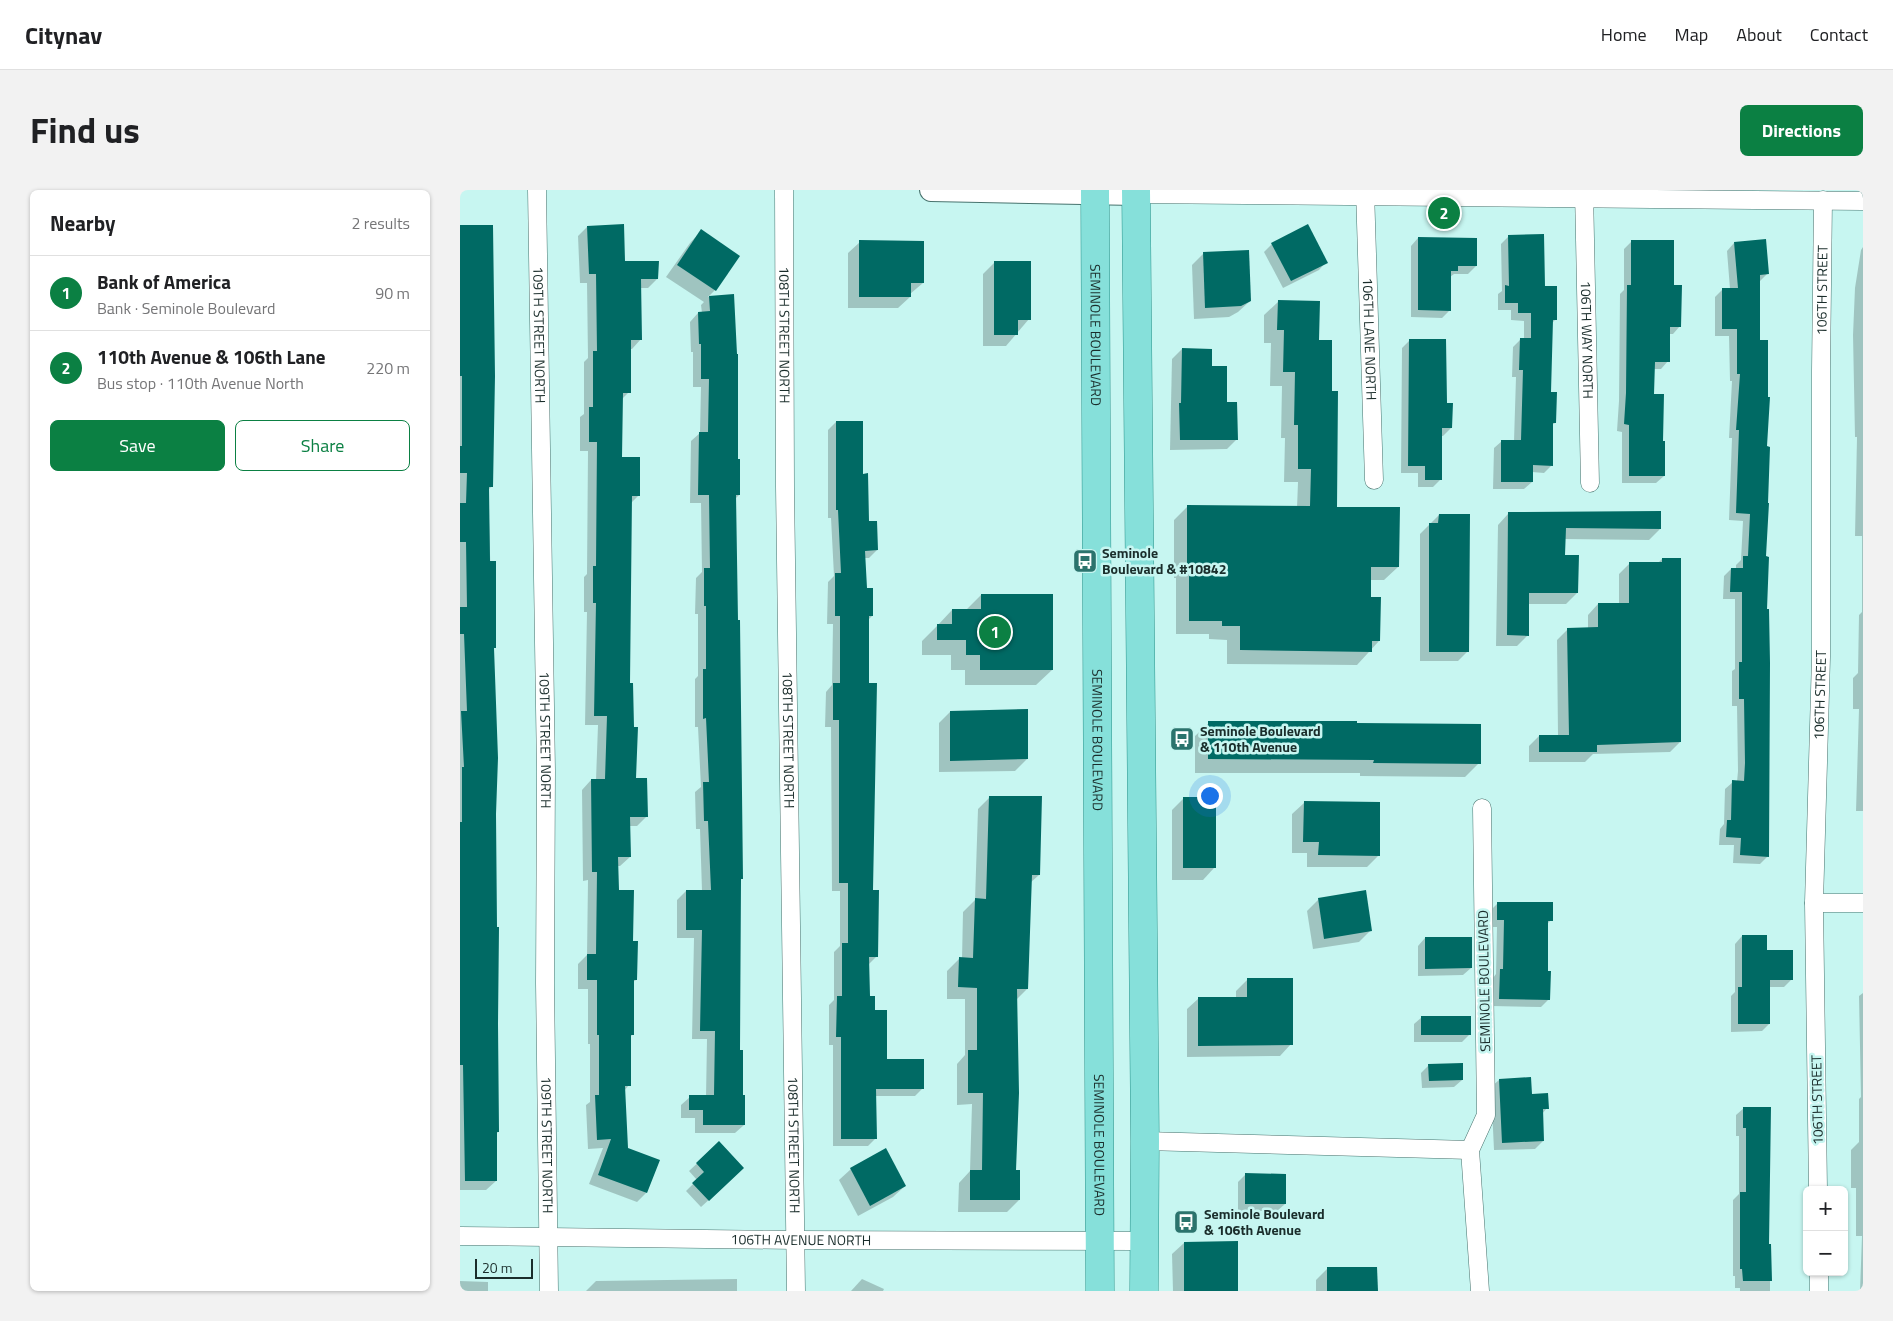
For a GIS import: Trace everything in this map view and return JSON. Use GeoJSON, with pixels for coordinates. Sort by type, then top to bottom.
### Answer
{"type":"FeatureCollection","features":[{"type":"Feature","properties":{"kind":"main road","name":"SEMINOLE BOULEVARD"},"geometry":{"type":"LineString","coordinates":[[1095,191],[1100,1291]]}},
{"type":"Feature","properties":{"kind":"main road"},"geometry":{"type":"LineString","coordinates":[[1136,192],[1145,1141],[1144,1291]]}},
{"type":"Feature","properties":{"kind":"street","name":"109TH STREET NORTH"},"geometry":{"type":"LineString","coordinates":[[537,190],[546,770],[545,983],[550,1291]]}},
{"type":"Feature","properties":{"kind":"street","name":"108TH STREET NORTH"},"geometry":{"type":"LineString","coordinates":[[784,190],[785,487],[796,1291]]}},
{"type":"Feature","properties":{"kind":"street"},"geometry":{"type":"LineString","coordinates":[[931,190],[1584,194],[1863,201]]}},
{"type":"Feature","properties":{"kind":"street","name":"106TH LANE NORTH"},"geometry":{"type":"LineString","coordinates":[[1366,193],[1374,480]]}},
{"type":"Feature","properties":{"kind":"street","name":"106TH WAY NORTH"},"geometry":{"type":"LineString","coordinates":[[1584,194],[1590,483]]}},
{"type":"Feature","properties":{"kind":"street","name":"106TH STREET"},"geometry":{"type":"LineString","coordinates":[[1818,1186],[1814,903],[1821,657],[1822,200]]}},
{"type":"Feature","properties":{"kind":"street","name":"SEMINOLE BOULEVARD"},"geometry":{"type":"LineString","coordinates":[[1480,1291],[1470,1150],[1486,1115],[1482,808]]}},
{"type":"Feature","properties":{"kind":"street"},"geometry":{"type":"LineString","coordinates":[[1814,903],[1863,903]]}},
{"type":"Feature","properties":{"kind":"street"},"geometry":{"type":"LineString","coordinates":[[1145,1141],[1470,1150]]}},
{"type":"Feature","properties":{"kind":"street","name":"106TH AVENUE NORTH"},"geometry":{"type":"LineString","coordinates":[[460,1236],[795,1240],[1143,1241]]}},
{"type":"Feature","properties":{"kind":"street"},"geometry":{"type":"LineString","coordinates":[[1819,1276],[1820,1291]]}},
{"type":"Feature","properties":{"kind":"building"},"geometry":{"type":"Polygon","coordinates":[[[624,224],[625,261],[659,261],[658,279],[641,279],[642,340],[631,340],[631,393],[623,393],[622,457],[640,457],[640,496],[632,496],[630,683],[633,683],[634,727],[638,727],[636,778],[647,778],[648,817],[630,817],[631,857],[618,857],[619,890],[634,890],[633,941],[638,941],[637,980],[634,980],[634,1035],[631,1035],[631,1086],[625,1086],[628,1148],[660,1160],[647,1193],[598,1175],[611,1139],[597,1140],[595,1095],[599,1095],[599,1035],[597,1035],[597,980],[587,980],[587,954],[596,954],[597,872],[592,872],[591,779],[605,779],[607,716],[594,716],[596,603],[593,603],[593,566],[596,566],[597,442],[589,442],[589,407],[593,407],[593,351],[597,351],[596,274],[589,274],[587,226],[624,224]]]}},
{"type":"Feature","properties":{"kind":"building"},"geometry":{"type":"Polygon","coordinates":[[[1308,224],[1328,263],[1291,281],[1271,243],[1308,224]]]}},
{"type":"Feature","properties":{"kind":"building"},"geometry":{"type":"Polygon","coordinates":[[[460,225],[493,225],[495,376],[493,487],[489,487],[490,561],[496,561],[496,648],[494,648],[498,758],[496,814],[497,927],[499,927],[499,1132],[497,1132],[497,1181],[465,1181],[463,1065],[460,1065],[460,822],[462,822],[462,767],[464,767],[461,711],[467,711],[464,634],[460,634],[460,607],[467,607],[466,542],[460,542],[460,503],[466,503],[467,473],[460,473],[462,376],[460,376],[460,225]]]}},
{"type":"Feature","properties":{"kind":"building"},"geometry":{"type":"Polygon","coordinates":[[[701,229],[740,256],[716,291],[677,265],[701,229]]]}},
{"type":"Feature","properties":{"kind":"building"},"geometry":{"type":"Polygon","coordinates":[[[1544,234],[1545,286],[1557,286],[1557,320],[1553,320],[1551,392],[1557,392],[1556,423],[1553,423],[1553,466],[1533,465],[1533,482],[1501,482],[1501,440],[1521,440],[1523,370],[1519,370],[1520,338],[1531,338],[1531,313],[1518,313],[1518,303],[1505,303],[1505,285],[1509,286],[1508,235],[1544,234]]]}},
{"type":"Feature","properties":{"kind":"building"},"geometry":{"type":"Polygon","coordinates":[[[1418,237],[1477,238],[1477,266],[1458,266],[1458,271],[1451,271],[1451,311],[1418,310],[1418,237]]]}},
{"type":"Feature","properties":{"kind":"building"},"geometry":{"type":"Polygon","coordinates":[[[1766,239],[1769,274],[1760,275],[1760,340],[1768,340],[1768,397],[1770,397],[1767,446],[1770,447],[1766,556],[1769,557],[1767,609],[1769,609],[1770,663],[1769,857],[1740,855],[1741,838],[1726,837],[1727,820],[1731,820],[1732,780],[1744,781],[1745,763],[1744,699],[1739,699],[1739,662],[1742,662],[1742,592],[1730,592],[1731,568],[1743,568],[1743,556],[1748,556],[1750,514],[1736,513],[1739,430],[1736,430],[1740,374],[1737,374],[1737,329],[1722,329],[1722,288],[1738,288],[1734,242],[1766,239]]]}},
{"type":"Feature","properties":{"kind":"building"},"geometry":{"type":"Polygon","coordinates":[[[859,240],[924,241],[924,283],[911,283],[911,297],[859,297],[859,240]]]}},
{"type":"Feature","properties":{"kind":"building"},"geometry":{"type":"Polygon","coordinates":[[[1631,240],[1674,240],[1674,285],[1682,285],[1681,327],[1670,327],[1670,362],[1655,362],[1654,394],[1664,394],[1663,441],[1665,441],[1665,476],[1629,476],[1629,425],[1624,424],[1627,285],[1631,285],[1631,240]]]}},
{"type":"Feature","properties":{"kind":"building"},"geometry":{"type":"Polygon","coordinates":[[[1249,250],[1251,301],[1241,306],[1205,308],[1203,252],[1249,250]]]}},
{"type":"Feature","properties":{"kind":"building"},"geometry":{"type":"Polygon","coordinates":[[[994,261],[1031,261],[1031,320],[1018,320],[1018,335],[994,335],[994,261]]]}},
{"type":"Feature","properties":{"kind":"building"},"geometry":{"type":"Polygon","coordinates":[[[734,294],[738,354],[738,459],[740,459],[740,495],[736,495],[738,620],[740,620],[743,879],[741,879],[740,1050],[743,1050],[745,1125],[703,1125],[703,1110],[689,1110],[689,1095],[714,1095],[715,1031],[700,1031],[702,930],[686,930],[686,890],[711,890],[708,821],[704,821],[703,782],[709,782],[706,718],[703,719],[703,669],[706,669],[704,568],[710,568],[709,495],[698,495],[699,432],[708,432],[709,379],[701,379],[701,344],[699,344],[698,312],[710,311],[709,296],[734,294]]]}},
{"type":"Feature","properties":{"kind":"building"},"geometry":{"type":"Polygon","coordinates":[[[1278,300],[1320,301],[1319,340],[1332,340],[1332,391],[1338,391],[1337,507],[1400,507],[1399,567],[1371,567],[1371,597],[1381,597],[1380,641],[1372,641],[1372,652],[1240,650],[1240,626],[1222,626],[1222,621],[1189,621],[1187,505],[1310,506],[1311,469],[1298,469],[1298,425],[1294,425],[1295,372],[1283,372],[1284,330],[1277,330],[1278,300]]]}},
{"type":"Feature","properties":{"kind":"building"},"geometry":{"type":"Polygon","coordinates":[[[1409,339],[1446,339],[1447,403],[1453,403],[1452,428],[1442,428],[1442,480],[1425,480],[1425,466],[1408,466],[1409,339]]]}},
{"type":"Feature","properties":{"kind":"building"},"geometry":{"type":"Polygon","coordinates":[[[1182,348],[1212,349],[1212,366],[1227,366],[1227,402],[1237,402],[1238,440],[1180,440],[1179,403],[1181,403],[1182,348]]]}},
{"type":"Feature","properties":{"kind":"building"},"geometry":{"type":"Polygon","coordinates":[[[836,421],[863,421],[863,474],[868,473],[869,521],[877,521],[878,550],[865,551],[867,588],[873,588],[873,616],[869,616],[869,683],[877,683],[873,890],[879,890],[878,957],[869,957],[870,996],[875,996],[875,1010],[887,1010],[887,1059],[924,1059],[924,1089],[876,1089],[877,1139],[841,1139],[841,1037],[836,1037],[837,996],[842,996],[842,943],[848,943],[848,883],[839,883],[839,720],[833,720],[833,683],[840,683],[840,616],[835,616],[835,573],[841,573],[838,510],[836,510],[836,421]]]}},
{"type":"Feature","properties":{"kind":"building"},"geometry":{"type":"Polygon","coordinates":[[[1661,511],[1661,529],[1566,528],[1565,555],[1579,555],[1578,593],[1529,593],[1529,636],[1507,635],[1508,512],[1661,511]]]}},
{"type":"Feature","properties":{"kind":"building"},"geometry":{"type":"Polygon","coordinates":[[[1439,514],[1470,514],[1469,652],[1429,652],[1429,523],[1438,523],[1439,514]]]}},
{"type":"Feature","properties":{"kind":"building"},"geometry":{"type":"Polygon","coordinates":[[[1662,558],[1681,558],[1681,742],[1597,745],[1597,752],[1539,752],[1539,735],[1569,735],[1567,628],[1598,627],[1598,603],[1629,603],[1629,562],[1662,562],[1662,558]]]}},
{"type":"Feature","properties":{"kind":"building"},"geometry":{"type":"Polygon","coordinates":[[[981,594],[1053,594],[1053,670],[980,670],[980,655],[966,655],[966,640],[937,640],[937,624],[952,624],[952,609],[981,609],[981,594]]]}},
{"type":"Feature","properties":{"kind":"building"},"geometry":{"type":"Polygon","coordinates":[[[1028,709],[1028,759],[950,761],[950,711],[1028,709]]]}},
{"type":"Feature","properties":{"kind":"building"},"geometry":{"type":"Polygon","coordinates":[[[1208,721],[1357,721],[1357,723],[1481,724],[1481,764],[1373,763],[1374,760],[1208,759],[1208,721]]]}},
{"type":"Feature","properties":{"kind":"building"},"geometry":{"type":"Polygon","coordinates":[[[989,796],[1042,796],[1040,875],[1032,875],[1028,989],[1017,989],[1019,1093],[1016,1170],[1020,1170],[1020,1200],[970,1200],[970,1170],[982,1170],[983,1093],[968,1093],[968,1050],[977,1050],[977,988],[958,987],[959,957],[973,958],[975,898],[986,899],[989,796]]]}},
{"type":"Feature","properties":{"kind":"building"},"geometry":{"type":"Polygon","coordinates":[[[1183,797],[1216,797],[1216,868],[1183,868],[1183,797]]]}},
{"type":"Feature","properties":{"kind":"building"},"geometry":{"type":"Polygon","coordinates":[[[1304,801],[1380,802],[1380,856],[1318,855],[1319,842],[1303,842],[1304,801]]]}},
{"type":"Feature","properties":{"kind":"building"},"geometry":{"type":"Polygon","coordinates":[[[1366,890],[1372,931],[1324,939],[1318,898],[1366,890]]]}},
{"type":"Feature","properties":{"kind":"building"},"geometry":{"type":"Polygon","coordinates":[[[1497,902],[1553,902],[1553,921],[1548,921],[1548,971],[1551,971],[1550,1000],[1499,999],[1500,969],[1503,969],[1504,920],[1497,920],[1497,902]]]}},
{"type":"Feature","properties":{"kind":"building"},"geometry":{"type":"Polygon","coordinates":[[[1742,935],[1767,935],[1767,950],[1793,950],[1793,980],[1770,980],[1770,1024],[1738,1024],[1738,987],[1742,987],[1742,935]]]}},
{"type":"Feature","properties":{"kind":"building"},"geometry":{"type":"Polygon","coordinates":[[[1425,937],[1472,937],[1472,968],[1425,969],[1425,937]]]}},
{"type":"Feature","properties":{"kind":"building"},"geometry":{"type":"Polygon","coordinates":[[[1247,978],[1293,978],[1293,1045],[1198,1046],[1198,997],[1247,997],[1247,978]]]}},
{"type":"Feature","properties":{"kind":"building"},"geometry":{"type":"Polygon","coordinates":[[[1421,1016],[1471,1016],[1471,1035],[1421,1035],[1421,1016]]]}},
{"type":"Feature","properties":{"kind":"building"},"geometry":{"type":"Polygon","coordinates":[[[1463,1063],[1463,1080],[1429,1081],[1428,1064],[1463,1063]]]}},
{"type":"Feature","properties":{"kind":"building"},"geometry":{"type":"Polygon","coordinates":[[[1531,1077],[1532,1094],[1548,1093],[1549,1109],[1543,1109],[1544,1141],[1502,1143],[1499,1079],[1531,1077]]]}},
{"type":"Feature","properties":{"kind":"building"},"geometry":{"type":"Polygon","coordinates":[[[1743,1107],[1771,1107],[1769,1244],[1771,1244],[1772,1281],[1743,1281],[1742,1269],[1740,1269],[1740,1192],[1746,1192],[1746,1128],[1743,1128],[1743,1107]]]}},
{"type":"Feature","properties":{"kind":"building"},"geometry":{"type":"Polygon","coordinates":[[[719,1141],[744,1168],[709,1201],[692,1183],[704,1172],[696,1163],[719,1141]]]}},
{"type":"Feature","properties":{"kind":"building"},"geometry":{"type":"Polygon","coordinates":[[[886,1148],[906,1186],[870,1206],[850,1168],[886,1148]]]}},
{"type":"Feature","properties":{"kind":"building"},"geometry":{"type":"Polygon","coordinates":[[[1245,1173],[1286,1174],[1286,1204],[1245,1204],[1245,1173]]]}},
{"type":"Feature","properties":{"kind":"building"},"geometry":{"type":"Polygon","coordinates":[[[1238,1241],[1238,1291],[1184,1291],[1184,1242],[1238,1241]]]}},
{"type":"Feature","properties":{"kind":"building"},"geometry":{"type":"Polygon","coordinates":[[[1327,1267],[1377,1267],[1378,1291],[1327,1291],[1327,1267]]]}},
{"type":"Feature","properties":{"kind":"place","name":"110th Avenue & 106th Lane"},"geometry":{"type":"Point","coordinates":[1444,213]}},
{"type":"Feature","properties":{"kind":"place","name":"Seminole Boulevard & #10842"},"geometry":{"type":"Point","coordinates":[1085,561]}},
{"type":"Feature","properties":{"kind":"place","name":"Bank of America"},"geometry":{"type":"Point","coordinates":[995,632]}},
{"type":"Feature","properties":{"kind":"place","name":"Seminole Boulevard & 110th Avenue"},"geometry":{"type":"Point","coordinates":[1182,739]}},
{"type":"Feature","properties":{"kind":"place","name":"Seminole Boulevard & 106th Avenue"},"geometry":{"type":"Point","coordinates":[1186,1222]}}]}
